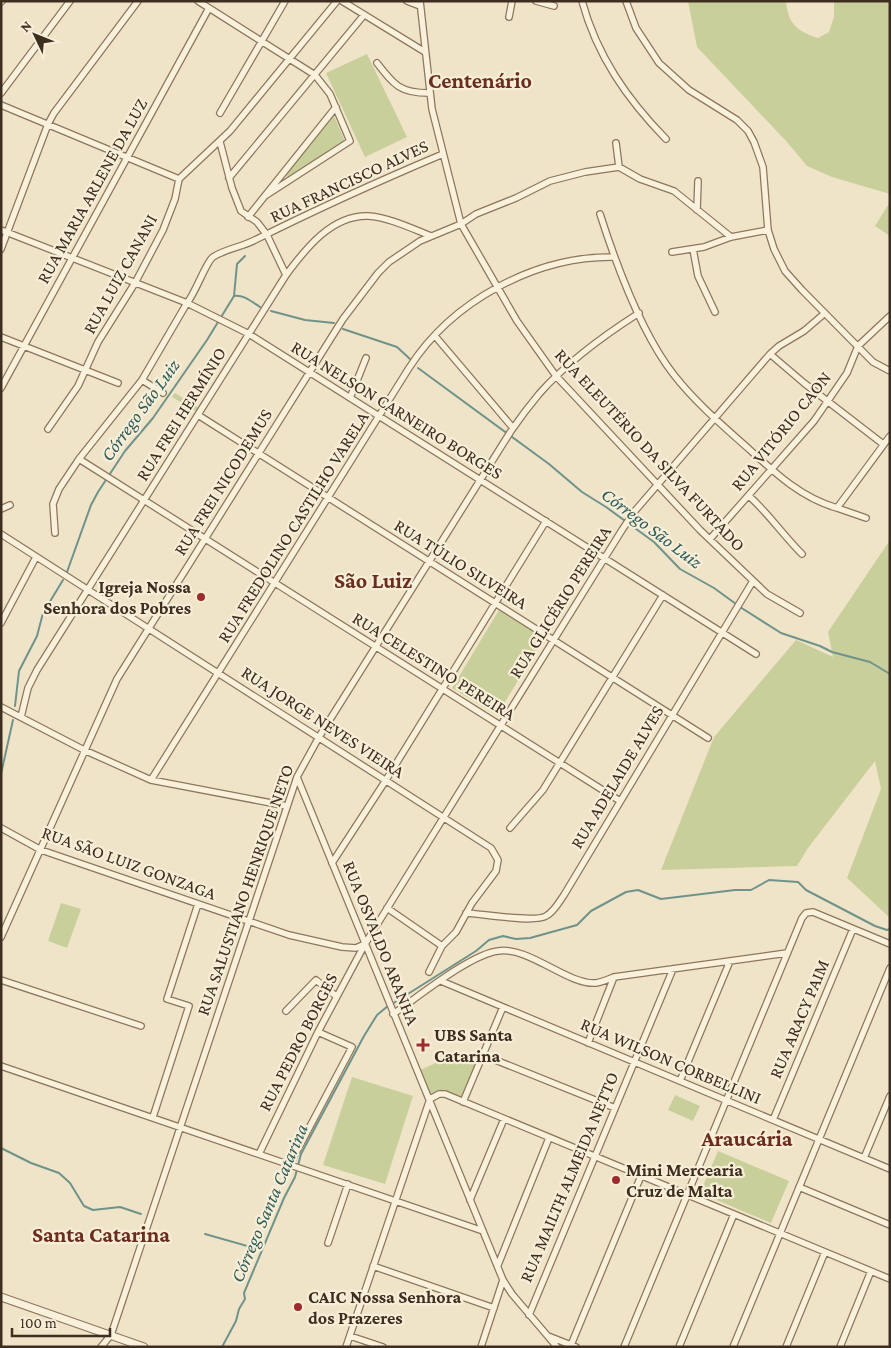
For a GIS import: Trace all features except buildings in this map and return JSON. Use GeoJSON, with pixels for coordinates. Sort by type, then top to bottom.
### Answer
{"type":"FeatureCollection","features":[{"type":"Feature","properties":{"kind":"street"},"geometry":{"type":"LineString","coordinates":[[1,93],[70,1]]}},
{"type":"Feature","properties":{"kind":"street"},"geometry":{"type":"LineString","coordinates":[[1,249],[4,232],[54,113],[138,1]]}},
{"type":"Feature","properties":{"kind":"street"},"geometry":{"type":"LineString","coordinates":[[198,1],[315,75],[326,87],[350,141],[265,196]]}},
{"type":"Feature","properties":{"kind":"street"},"geometry":{"type":"LineString","coordinates":[[220,112],[284,1]]}},
{"type":"Feature","properties":{"kind":"street"},"geometry":{"type":"LineString","coordinates":[[1,105],[179,179],[220,142],[337,1]]}},
{"type":"Feature","properties":{"kind":"street"},"geometry":{"type":"LineString","coordinates":[[342,1],[425,52]]}},
{"type":"Feature","properties":{"kind":"street"},"geometry":{"type":"LineString","coordinates":[[407,1],[420,4]]}},
{"type":"Feature","properties":{"kind":"street"},"geometry":{"type":"LineString","coordinates":[[509,17],[512,1]]}},
{"type":"Feature","properties":{"kind":"street"},"geometry":{"type":"LineString","coordinates":[[536,1],[554,6]]}},
{"type":"Feature","properties":{"kind":"street"},"geometry":{"type":"LineString","coordinates":[[582,1],[606,59],[619,83],[637,107],[666,139]]}},
{"type":"Feature","properties":{"kind":"street"},"geometry":{"type":"LineString","coordinates":[[628,1],[628,10],[644,42],[659,63],[689,90],[737,120],[754,142],[764,173],[768,230],[774,249],[786,271],[873,362],[890,371]]}},
{"type":"Feature","properties":{"kind":"street","name":"RUA ELEUTÉRIO DA SILVA FURTADO"},"geometry":{"type":"LineString","coordinates":[[420,4],[429,93],[461,224],[517,321],[556,376],[710,539],[774,599],[800,613]]}},
{"type":"Feature","properties":{"kind":"street","name":"RUA MARIA ARLENE DA LUZ"},"geometry":{"type":"LineString","coordinates":[[1,388],[209,8]]}},
{"type":"Feature","properties":{"kind":"street"},"geometry":{"type":"LineString","coordinates":[[229,178],[364,15]]}},
{"type":"Feature","properties":{"kind":"street"},"geometry":{"type":"LineString","coordinates":[[377,63],[391,81],[401,89],[414,93],[429,93]]}},
{"type":"Feature","properties":{"kind":"street"},"geometry":{"type":"LineString","coordinates":[[248,217],[336,107]]}},
{"type":"Feature","properties":{"kind":"street"},"geometry":{"type":"LineString","coordinates":[[220,142],[229,178],[241,211],[257,222],[267,235],[286,275]]}},
{"type":"Feature","properties":{"kind":"street"},"geometry":{"type":"LineString","coordinates":[[616,143],[619,167],[640,179],[670,189],[731,237]]}},
{"type":"Feature","properties":{"kind":"street","name":"RUA FRANCISCO ALVES"},"geometry":{"type":"LineString","coordinates":[[55,533],[52,512],[58,489],[79,459],[142,380],[197,288],[210,259],[267,235],[354,192],[443,154]]}},
{"type":"Feature","properties":{"kind":"street","name":"RUA FREI NICODEMUS"},"geometry":{"type":"LineString","coordinates":[[1,938],[116,679],[356,300],[378,273],[404,252],[431,236],[461,224],[476,214],[516,198],[550,181],[585,172],[619,167]]}},
{"type":"Feature","properties":{"kind":"street","name":"RUA LUIZ CANANI"},"geometry":{"type":"LineString","coordinates":[[48,429],[75,391],[98,342],[135,283],[170,214],[179,179]]}},
{"type":"Feature","properties":{"kind":"street"},"geometry":{"type":"LineString","coordinates":[[697,210],[698,180]]}},
{"type":"Feature","properties":{"kind":"street"},"geometry":{"type":"LineString","coordinates":[[600,214],[614,257],[652,339],[673,373],[699,404],[772,470],[813,500],[866,518]]}},
{"type":"Feature","properties":{"kind":"street","name":"RUA FREI HERMÍNIO"},"geometry":{"type":"LineString","coordinates":[[21,717],[32,678],[286,275],[303,254],[328,230],[353,218],[370,216],[431,236]]}},
{"type":"Feature","properties":{"kind":"street"},"geometry":{"type":"LineString","coordinates":[[672,252],[693,249],[731,237],[768,230]]}},
{"type":"Feature","properties":{"kind":"street","name":"RUA NELSON CARNEIRO BORGES"},"geometry":{"type":"LineString","coordinates":[[4,232],[187,303],[249,334],[756,654]]}},
{"type":"Feature","properties":{"kind":"street"},"geometry":{"type":"LineString","coordinates":[[693,249],[698,276],[715,312]]}},
{"type":"Feature","properties":{"kind":"street","name":"RUA FREDOLINO CASTILHO VARELA"},"geometry":{"type":"LineString","coordinates":[[151,780],[416,357],[435,336],[473,303],[497,287],[523,274],[555,264],[584,258],[614,257]]}},
{"type":"Feature","properties":{"kind":"street","name":"RUA SALUSTIANO HENRIQUE NETO"},"geometry":{"type":"LineString","coordinates":[[102,1347],[111,1335],[297,777],[319,737],[512,430],[540,393],[556,376],[591,346],[639,313]]}},
{"type":"Feature","properties":{"kind":"street","name":"RUA GLICÉRIO PEREIRA"},"geometry":{"type":"LineString","coordinates":[[365,944],[630,518],[657,484],[770,354],[804,331],[825,313]]}},
{"type":"Feature","properties":{"kind":"street","name":"RUA VITÓRIO CAON"},"geometry":{"type":"LineString","coordinates":[[710,539],[772,470],[828,402],[847,373],[858,346],[890,316]]}},
{"type":"Feature","properties":{"kind":"street"},"geometry":{"type":"LineString","coordinates":[[1,336],[118,383]]}},
{"type":"Feature","properties":{"kind":"street"},"geometry":{"type":"LineString","coordinates":[[435,336],[512,430]]}},
{"type":"Feature","properties":{"kind":"street"},"geometry":{"type":"LineString","coordinates":[[770,354],[828,402],[884,444]]}},
{"type":"Feature","properties":{"kind":"street"},"geometry":{"type":"LineString","coordinates":[[350,398],[366,358]]}},
{"type":"Feature","properties":{"kind":"street"},"geometry":{"type":"LineString","coordinates":[[142,380],[163,393]]}},
{"type":"Feature","properties":{"kind":"street","name":"RUA TÚLIO SILVEIRA"},"geometry":{"type":"LineString","coordinates":[[198,415],[708,738]]}},
{"type":"Feature","properties":{"kind":"street"},"geometry":{"type":"LineString","coordinates":[[837,508],[890,436]]}},
{"type":"Feature","properties":{"kind":"street","name":"RUA CELESTINO PEREIRA"},"geometry":{"type":"LineString","coordinates":[[79,459],[620,801]]}},
{"type":"Feature","properties":{"kind":"street"},"geometry":{"type":"LineString","coordinates":[[749,496],[770,516],[786,538],[802,554]]}},
{"type":"Feature","properties":{"kind":"street"},"geometry":{"type":"LineString","coordinates":[[1,509],[10,505]]}},
{"type":"Feature","properties":{"kind":"street"},"geometry":{"type":"LineString","coordinates":[[332,863],[386,780],[546,521]]}},
{"type":"Feature","properties":{"kind":"street","name":"RUA JORGE NEVES VIEIRA"},"geometry":{"type":"LineString","coordinates":[[1,534],[488,846],[498,860],[496,871],[466,913]]}},
{"type":"Feature","properties":{"kind":"street"},"geometry":{"type":"LineString","coordinates":[[1,623],[36,557]]}},
{"type":"Feature","properties":{"kind":"street","name":"RUA ADELAIDE ALVES"},"geometry":{"type":"LineString","coordinates":[[466,913],[534,919],[546,917],[551,913],[564,895],[753,581]]}},
{"type":"Feature","properties":{"kind":"street"},"geometry":{"type":"LineString","coordinates":[[510,828],[540,794],[663,595]]}},
{"type":"Feature","properties":{"kind":"street"},"geometry":{"type":"LineString","coordinates":[[1,707],[84,750],[151,780],[287,806]]}},
{"type":"Feature","properties":{"kind":"street","name":"RUA OSVALDO ARANHA"},"geometry":{"type":"LineString","coordinates":[[297,777],[504,1280],[512,1294],[557,1347]]}},
{"type":"Feature","properties":{"kind":"street","name":"RUA SÃO LUIZ GONZAGA"},"geometry":{"type":"LineString","coordinates":[[1,828],[41,850],[310,941],[356,948],[365,944]]}},
{"type":"Feature","properties":{"kind":"street"},"geometry":{"type":"LineString","coordinates":[[153,1117],[189,1006],[167,999],[198,904]]}},
{"type":"Feature","properties":{"kind":"street"},"geometry":{"type":"LineString","coordinates":[[387,908],[442,946]]}},
{"type":"Feature","properties":{"kind":"street"},"geometry":{"type":"LineString","coordinates":[[624,1347],[802,918],[806,913],[813,912],[890,944]]}},
{"type":"Feature","properties":{"kind":"street"},"geometry":{"type":"LineString","coordinates":[[429,972],[442,946],[456,932],[466,913]]}},
{"type":"Feature","properties":{"kind":"street"},"geometry":{"type":"LineString","coordinates":[[1,917],[9,920]]}},
{"type":"Feature","properties":{"kind":"street","name":"RUA ARACY PAIM"},"geometry":{"type":"LineString","coordinates":[[773,1120],[853,929]]}},
{"type":"Feature","properties":{"kind":"street","name":"RUA PEDRO BORGES"},"geometry":{"type":"LineString","coordinates":[[259,1154],[336,996],[365,944]]}},
{"type":"Feature","properties":{"kind":"street"},"geometry":{"type":"LineString","coordinates":[[393,1012],[476,958],[498,950],[509,950],[588,982],[596,983],[614,977],[787,953]]}},
{"type":"Feature","properties":{"kind":"street"},"geometry":{"type":"LineString","coordinates":[[680,1081],[730,961]]}},
{"type":"Feature","properties":{"kind":"street"},"geometry":{"type":"LineString","coordinates":[[733,1347],[890,968]]}},
{"type":"Feature","properties":{"kind":"street","name":"RUA MAILTH ALMEIDA NETTO"},"geometry":{"type":"LineString","coordinates":[[529,1314],[673,969]]}},
{"type":"Feature","properties":{"kind":"street"},"geometry":{"type":"LineString","coordinates":[[588,1043],[614,977]]}},
{"type":"Feature","properties":{"kind":"street"},"geometry":{"type":"LineString","coordinates":[[1,980],[141,1026]]}},
{"type":"Feature","properties":{"kind":"street"},"geometry":{"type":"LineString","coordinates":[[286,1011],[316,980],[336,996]]}},
{"type":"Feature","properties":{"kind":"street","name":"RUA WILSON CORBELLINI"},"geometry":{"type":"LineString","coordinates":[[441,981],[890,1169]]}},
{"type":"Feature","properties":{"kind":"street"},"geometry":{"type":"LineString","coordinates":[[463,1102],[503,1007]]}},
{"type":"Feature","properties":{"kind":"street"},"geometry":{"type":"LineString","coordinates":[[292,1165],[352,1047],[318,1032]]}},
{"type":"Feature","properties":{"kind":"street"},"geometry":{"type":"LineString","coordinates":[[483,1055],[615,1108]]}},
{"type":"Feature","properties":{"kind":"street"},"geometry":{"type":"LineString","coordinates":[[1,1066],[483,1231]]}},
{"type":"Feature","properties":{"kind":"street"},"geometry":{"type":"LineString","coordinates":[[346,1347],[430,1099],[439,1094],[595,1156],[890,1279]]}},
{"type":"Feature","properties":{"kind":"street"},"geometry":{"type":"LineString","coordinates":[[864,1158],[890,1096]]}},
{"type":"Feature","properties":{"kind":"street"},"geometry":{"type":"LineString","coordinates":[[470,1200],[504,1119]]}},
{"type":"Feature","properties":{"kind":"street"},"geometry":{"type":"LineString","coordinates":[[498,1265],[549,1138]]}},
{"type":"Feature","properties":{"kind":"street"},"geometry":{"type":"LineString","coordinates":[[546,1335],[574,1346],[641,1176]]}},
{"type":"Feature","properties":{"kind":"street"},"geometry":{"type":"LineString","coordinates":[[328,1243],[348,1184]]}},
{"type":"Feature","properties":{"kind":"street"},"geometry":{"type":"LineString","coordinates":[[800,1187],[890,1225]]}},
{"type":"Feature","properties":{"kind":"street"},"geometry":{"type":"LineString","coordinates":[[679,1347],[734,1214]]}},
{"type":"Feature","properties":{"kind":"street"},"geometry":{"type":"LineString","coordinates":[[786,1347],[825,1252]]}},
{"type":"Feature","properties":{"kind":"street"},"geometry":{"type":"LineString","coordinates":[[373,1266],[494,1308]]}},
{"type":"Feature","properties":{"kind":"street"},"geometry":{"type":"LineString","coordinates":[[840,1347],[871,1271]]}},
{"type":"Feature","properties":{"kind":"street"},"geometry":{"type":"LineString","coordinates":[[481,1347],[504,1280]]}},
{"type":"Feature","properties":{"kind":"street"},"geometry":{"type":"LineString","coordinates":[[2,1298],[144,1347]]}},
{"type":"Feature","properties":{"kind":"street"},"geometry":{"type":"LineString","coordinates":[[350,1336],[383,1347]]}},
{"type":"Feature","properties":{"kind":"green space"},"geometry":{"type":"Polygon","coordinates":[[[688,1],[786,1],[789,16],[795,26],[818,38],[829,32],[834,17],[834,1],[890,1],[890,194],[832,177],[807,166],[787,142],[697,47],[688,1]]]}},
{"type":"Feature","properties":{"kind":"green space"},"geometry":{"type":"Polygon","coordinates":[[[367,54],[407,137],[365,157],[326,73],[367,54]]]}},
{"type":"Feature","properties":{"kind":"green space"},"geometry":{"type":"Polygon","coordinates":[[[334,116],[345,141],[287,177],[286,174],[334,116]]]}},
{"type":"Feature","properties":{"kind":"green space"},"geometry":{"type":"Polygon","coordinates":[[[890,202],[890,236],[875,226],[890,202]]]}},
{"type":"Feature","properties":{"kind":"green space"},"geometry":{"type":"Polygon","coordinates":[[[175,393],[199,408],[197,412],[172,397],[175,393]]]}},
{"type":"Feature","properties":{"kind":"green space"},"geometry":{"type":"Polygon","coordinates":[[[890,540],[890,918],[847,878],[881,789],[875,761],[808,848],[797,866],[661,870],[714,737],[796,640],[833,657],[828,632],[890,540]]]}},
{"type":"Feature","properties":{"kind":"green space"},"geometry":{"type":"Polygon","coordinates":[[[499,610],[544,638],[497,715],[452,688],[499,610]]]}},
{"type":"Feature","properties":{"kind":"green space"},"geometry":{"type":"Polygon","coordinates":[[[61,903],[81,909],[67,948],[48,941],[61,903]]]}},
{"type":"Feature","properties":{"kind":"green space"},"geometry":{"type":"Polygon","coordinates":[[[457,1053],[480,1062],[463,1102],[445,1094],[430,1099],[418,1071],[457,1053]]]}},
{"type":"Feature","properties":{"kind":"green space"},"geometry":{"type":"Polygon","coordinates":[[[352,1077],[413,1096],[385,1184],[323,1165],[352,1077]]]}},
{"type":"Feature","properties":{"kind":"green space"},"geometry":{"type":"Polygon","coordinates":[[[675,1095],[700,1106],[693,1121],[668,1110],[675,1095]]]}},
{"type":"Feature","properties":{"kind":"green space"},"geometry":{"type":"Polygon","coordinates":[[[718,1151],[789,1181],[771,1223],[700,1193],[718,1151]]]}},
{"type":"Feature","properties":{"kind":"waterway","name":"Córrego São Luiz"},"geometry":{"type":"LineString","coordinates":[[67,572],[91,505],[98,492],[125,451],[153,418],[207,340],[234,296],[237,264],[245,256]]}},
{"type":"Feature","properties":{"kind":"waterway","name":"Córrego São Luiz"},"geometry":{"type":"LineString","coordinates":[[234,296],[244,297],[260,307]]}},
{"type":"Feature","properties":{"kind":"waterway","name":"Córrego São Luiz"},"geometry":{"type":"LineString","coordinates":[[271,311],[305,320],[334,323]]}},
{"type":"Feature","properties":{"kind":"waterway","name":"Córrego São Luiz"},"geometry":{"type":"LineString","coordinates":[[343,329],[397,347],[410,359]]}},
{"type":"Feature","properties":{"kind":"waterway","name":"Córrego São Luiz"},"geometry":{"type":"LineString","coordinates":[[418,368],[549,464],[582,492],[654,542],[680,569],[714,588],[736,604]]}},
{"type":"Feature","properties":{"kind":"waterway","name":"Córrego São Luiz"},"geometry":{"type":"LineString","coordinates":[[15,706],[19,671],[37,636],[43,613],[63,580]]}},
{"type":"Feature","properties":{"kind":"waterway","name":"Córrego São Luiz"},"geometry":{"type":"LineString","coordinates":[[740,607],[781,633],[832,652],[870,662],[890,674]]}},
{"type":"Feature","properties":{"kind":"waterway","name":"Córrego São Luiz"},"geometry":{"type":"LineString","coordinates":[[1,774],[13,720]]}},
{"type":"Feature","properties":{"kind":"waterway","name":"Córrego Santa Catarina"},"geometry":{"type":"LineString","coordinates":[[392,1004],[476,951],[489,940],[503,936],[516,939],[530,938],[577,925],[591,911],[626,892],[638,890],[661,899],[735,890],[751,890],[769,880],[798,882],[806,890],[875,926],[887,930],[890,929]]}},
{"type":"Feature","properties":{"kind":"waterway","name":"Córrego Santa Catarina"},"geometry":{"type":"LineString","coordinates":[[222,1347],[236,1321],[239,1309],[245,1299],[244,1293],[284,1198],[295,1177],[301,1154],[364,1036],[377,1015],[388,1006]]}},
{"type":"Feature","properties":{"kind":"waterway"},"geometry":{"type":"LineString","coordinates":[[1,1148],[31,1163],[59,1173],[70,1183],[84,1206],[93,1210],[120,1207],[141,1214]]}},
{"type":"Feature","properties":{"kind":"waterway"},"geometry":{"type":"LineString","coordinates":[[205,1234],[261,1250]]}},
{"type":"Feature","properties":{"kind":"place","name":"Igreja Nossa Senhora dos Pobres"},"geometry":{"type":"Point","coordinates":[201,597]}},
{"type":"Feature","properties":{"kind":"place","name":"UBS Santa Catarina"},"geometry":{"type":"Point","coordinates":[423,1045]}},
{"type":"Feature","properties":{"kind":"place","name":"Mini Mercearia Cruz de Malta"},"geometry":{"type":"Point","coordinates":[616,1180]}},
{"type":"Feature","properties":{"kind":"place","name":"CAIC Nossa Senhora dos Prazeres"},"geometry":{"type":"Point","coordinates":[298,1307]}},
{"type":"Feature","properties":{"kind":"district","name":"Centenário"},"geometry":{"type":"Point","coordinates":[480,80]}},
{"type":"Feature","properties":{"kind":"district","name":"São Luiz"},"geometry":{"type":"Point","coordinates":[373,580]}},
{"type":"Feature","properties":{"kind":"district","name":"Araucária"},"geometry":{"type":"Point","coordinates":[747,1138]}},
{"type":"Feature","properties":{"kind":"district","name":"Santa Catarina"},"geometry":{"type":"Point","coordinates":[101,1234]}}]}
